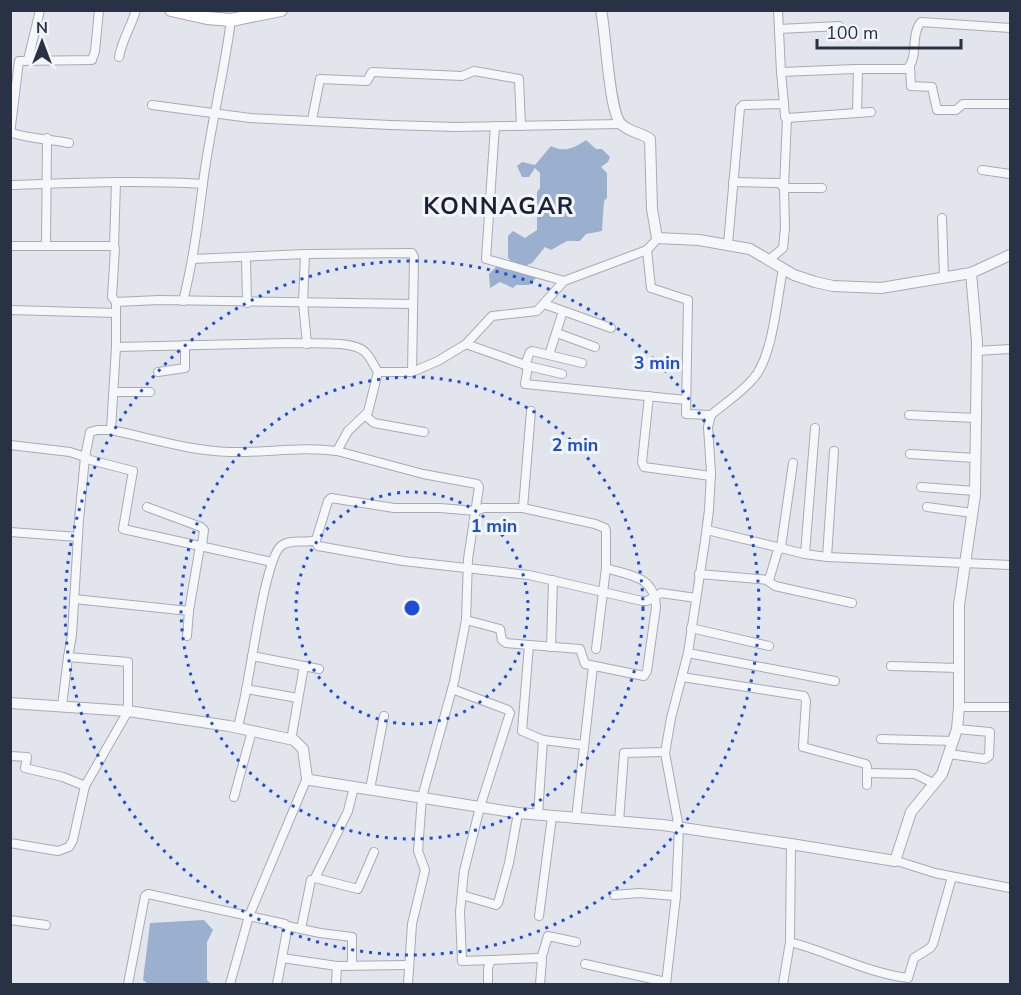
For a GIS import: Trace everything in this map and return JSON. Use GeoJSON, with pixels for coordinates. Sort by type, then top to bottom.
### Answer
{"type":"FeatureCollection","features":[{"type":"Feature","properties":{"kind":"main road"},"geometry":{"type":"LineString","coordinates":[[171,10],[207,18],[231,20],[281,10]]}},
{"type":"Feature","properties":{"kind":"street"},"geometry":{"type":"LineString","coordinates":[[40,10],[19,60],[11,133],[69,143]]}},
{"type":"Feature","properties":{"kind":"street"},"geometry":{"type":"LineString","coordinates":[[19,60],[92,60],[99,10]]}},
{"type":"Feature","properties":{"kind":"street"},"geometry":{"type":"LineString","coordinates":[[119,57],[122,41],[131,26],[136,10]]}},
{"type":"Feature","properties":{"kind":"street"},"geometry":{"type":"LineString","coordinates":[[601,10],[608,50],[613,106],[621,124]]}},
{"type":"Feature","properties":{"kind":"street"},"geometry":{"type":"LineString","coordinates":[[770,259],[783,248],[785,228],[787,118],[785,117],[781,72],[778,10]]}},
{"type":"Feature","properties":{"kind":"street"},"geometry":{"type":"LineString","coordinates":[[183,301],[231,20]]}},
{"type":"Feature","properties":{"kind":"street"},"geometry":{"type":"LineString","coordinates":[[1011,28],[921,22],[916,30],[910,66],[911,86],[932,87],[937,110],[956,110],[963,104],[1011,104]]}},
{"type":"Feature","properties":{"kind":"street"},"geometry":{"type":"LineString","coordinates":[[779,29],[839,26]]}},
{"type":"Feature","properties":{"kind":"street"},"geometry":{"type":"LineString","coordinates":[[781,72],[907,69],[910,66]]}},
{"type":"Feature","properties":{"kind":"street"},"geometry":{"type":"LineString","coordinates":[[857,113],[858,69]]}},
{"type":"Feature","properties":{"kind":"street"},"geometry":{"type":"LineString","coordinates":[[312,120],[320,79],[368,81],[372,72],[462,76],[474,71],[519,80],[521,126]]}},
{"type":"Feature","properties":{"kind":"street"},"geometry":{"type":"LineString","coordinates":[[728,244],[741,106],[784,104]]}},
{"type":"Feature","properties":{"kind":"street"},"geometry":{"type":"LineString","coordinates":[[152,105],[250,118],[390,125],[621,124],[650,139],[652,209],[658,238]]}},
{"type":"Feature","properties":{"kind":"street"},"geometry":{"type":"LineString","coordinates":[[787,118],[871,112]]}},
{"type":"Feature","properties":{"kind":"street"},"geometry":{"type":"LineString","coordinates":[[495,126],[486,259],[564,281]]}},
{"type":"Feature","properties":{"kind":"street"},"geometry":{"type":"LineString","coordinates":[[46,246],[47,138]]}},
{"type":"Feature","properties":{"kind":"street"},"geometry":{"type":"LineString","coordinates":[[982,170],[1011,174]]}},
{"type":"Feature","properties":{"kind":"street"},"geometry":{"type":"LineString","coordinates":[[10,185],[116,182],[203,184]]}},
{"type":"Feature","properties":{"kind":"street"},"geometry":{"type":"LineString","coordinates":[[111,430],[116,347],[116,302],[112,297],[116,182]]}},
{"type":"Feature","properties":{"kind":"street"},"geometry":{"type":"LineString","coordinates":[[733,182],[778,183],[784,188],[822,188]]}},
{"type":"Feature","properties":{"kind":"street"},"geometry":{"type":"LineString","coordinates":[[942,218],[944,278]]}},
{"type":"Feature","properties":{"kind":"street"},"geometry":{"type":"LineString","coordinates":[[658,238],[699,240],[750,249],[794,275],[833,286],[881,288],[944,278],[972,273],[1011,255]]}},
{"type":"Feature","properties":{"kind":"street"},"geometry":{"type":"LineString","coordinates":[[378,372],[412,372],[438,361],[466,345],[492,316],[535,312],[564,281],[648,250],[658,238]]}},
{"type":"Feature","properties":{"kind":"street"},"geometry":{"type":"LineString","coordinates":[[10,246],[114,247]]}},
{"type":"Feature","properties":{"kind":"street"},"geometry":{"type":"LineString","coordinates":[[648,250],[651,288],[688,300],[687,415],[711,415]]}},
{"type":"Feature","properties":{"kind":"street"},"geometry":{"type":"LineString","coordinates":[[192,259],[411,252],[414,257],[412,372]]}},
{"type":"Feature","properties":{"kind":"street"},"geometry":{"type":"LineString","coordinates":[[305,254],[303,303],[307,344]]}},
{"type":"Feature","properties":{"kind":"street"},"geometry":{"type":"LineString","coordinates":[[246,257],[247,303]]}},
{"type":"Feature","properties":{"kind":"street"},"geometry":{"type":"LineString","coordinates":[[585,964],[666,983],[676,896],[679,828],[665,752],[671,718],[688,653],[706,530],[711,476],[708,427],[711,415],[753,380],[763,363],[783,269]]}},
{"type":"Feature","properties":{"kind":"street"},"geometry":{"type":"LineString","coordinates":[[897,861],[911,812],[942,774],[957,729],[959,605],[975,491],[976,351],[972,273]]}},
{"type":"Feature","properties":{"kind":"street"},"geometry":{"type":"LineString","coordinates":[[116,302],[413,304]]}},
{"type":"Feature","properties":{"kind":"street"},"geometry":{"type":"LineString","coordinates":[[544,304],[611,328]]}},
{"type":"Feature","properties":{"kind":"street"},"geometry":{"type":"LineString","coordinates":[[10,310],[116,313]]}},
{"type":"Feature","properties":{"kind":"street"},"geometry":{"type":"LineString","coordinates":[[549,355],[564,311]]}},
{"type":"Feature","properties":{"kind":"street"},"geometry":{"type":"LineString","coordinates":[[556,333],[595,346]]}},
{"type":"Feature","properties":{"kind":"street"},"geometry":{"type":"LineString","coordinates":[[116,347],[307,344],[359,348],[369,357],[378,372],[370,409],[366,416],[348,431],[337,451]]}},
{"type":"Feature","properties":{"kind":"street"},"geometry":{"type":"LineString","coordinates":[[158,372],[185,369],[185,345]]}},
{"type":"Feature","properties":{"kind":"street"},"geometry":{"type":"LineString","coordinates":[[466,345],[526,366],[562,374]]}},
{"type":"Feature","properties":{"kind":"street"},"geometry":{"type":"LineString","coordinates":[[976,351],[1011,349]]}},
{"type":"Feature","properties":{"kind":"street"},"geometry":{"type":"LineString","coordinates":[[582,363],[531,352],[526,366],[525,384],[686,400]]}},
{"type":"Feature","properties":{"kind":"street"},"geometry":{"type":"LineString","coordinates":[[115,392],[150,392]]}},
{"type":"Feature","properties":{"kind":"street"},"geometry":{"type":"LineString","coordinates":[[649,396],[642,462],[644,466],[711,476]]}},
{"type":"Feature","properties":{"kind":"street"},"geometry":{"type":"LineString","coordinates":[[523,508],[531,411]]}},
{"type":"Feature","properties":{"kind":"street"},"geometry":{"type":"LineString","coordinates":[[909,415],[976,418]]}},
{"type":"Feature","properties":{"kind":"street"},"geometry":{"type":"LineString","coordinates":[[366,416],[371,422],[378,424],[424,432]]}},
{"type":"Feature","properties":{"kind":"street"},"geometry":{"type":"LineString","coordinates":[[805,554],[815,428]]}},
{"type":"Feature","properties":{"kind":"street"},"geometry":{"type":"LineString","coordinates":[[62,706],[72,635],[78,537],[90,432],[111,430],[174,446],[211,451],[241,452],[313,447],[337,451],[412,472],[477,484],[479,489],[468,559],[466,620],[452,689],[422,797],[418,851],[425,870],[414,909],[408,984]]}},
{"type":"Feature","properties":{"kind":"street"},"geometry":{"type":"LineString","coordinates":[[10,445],[70,452],[90,460],[133,471],[124,529],[272,562]]}},
{"type":"Feature","properties":{"kind":"street"},"geometry":{"type":"LineString","coordinates":[[827,557],[834,451]]}},
{"type":"Feature","properties":{"kind":"street"},"geometry":{"type":"LineString","coordinates":[[910,454],[975,458]]}},
{"type":"Feature","properties":{"kind":"street"},"geometry":{"type":"LineString","coordinates":[[768,581],[777,553],[781,548],[793,463]]}},
{"type":"Feature","properties":{"kind":"street"},"geometry":{"type":"LineString","coordinates":[[921,487],[975,491]]}},
{"type":"Feature","properties":{"kind":"street"},"geometry":{"type":"LineString","coordinates":[[315,541],[331,498],[388,507],[476,511],[483,508],[523,508],[605,528],[606,568],[596,649]]}},
{"type":"Feature","properties":{"kind":"street"},"geometry":{"type":"LineString","coordinates":[[147,507],[204,530],[189,611],[187,636]]}},
{"type":"Feature","properties":{"kind":"street"},"geometry":{"type":"LineString","coordinates":[[927,507],[972,513]]}},
{"type":"Feature","properties":{"kind":"street"},"geometry":{"type":"LineString","coordinates":[[706,530],[805,554],[827,557],[1011,565]]}},
{"type":"Feature","properties":{"kind":"street"},"geometry":{"type":"LineString","coordinates":[[10,532],[78,537]]}},
{"type":"Feature","properties":{"kind":"street"},"geometry":{"type":"LineString","coordinates":[[238,728],[272,562],[278,549],[288,542],[315,541]]}},
{"type":"Feature","properties":{"kind":"street"},"geometry":{"type":"LineString","coordinates":[[315,541],[318,546],[340,551],[468,570],[530,575],[642,601],[647,601],[662,593],[696,598]]}},
{"type":"Feature","properties":{"kind":"street"},"geometry":{"type":"LineString","coordinates":[[466,620],[500,629],[504,642],[581,650],[584,663],[644,676],[656,612],[655,597],[641,578],[606,568]]}},
{"type":"Feature","properties":{"kind":"street"},"geometry":{"type":"LineString","coordinates":[[699,574],[768,581],[775,586],[852,603]]}},
{"type":"Feature","properties":{"kind":"street"},"geometry":{"type":"LineString","coordinates":[[551,647],[553,580]]}},
{"type":"Feature","properties":{"kind":"street"},"geometry":{"type":"LineString","coordinates":[[74,599],[189,611]]}},
{"type":"Feature","properties":{"kind":"street"},"geometry":{"type":"LineString","coordinates":[[691,628],[769,646]]}},
{"type":"Feature","properties":{"kind":"street"},"geometry":{"type":"LineString","coordinates":[[529,645],[522,730],[543,740],[584,745]]}},
{"type":"Feature","properties":{"kind":"street"},"geometry":{"type":"LineString","coordinates":[[688,653],[835,681]]}},
{"type":"Feature","properties":{"kind":"street"},"geometry":{"type":"LineString","coordinates":[[252,656],[319,669]]}},
{"type":"Feature","properties":{"kind":"street"},"geometry":{"type":"LineString","coordinates":[[10,843],[58,851],[69,847],[73,840],[86,786],[128,711],[127,661],[68,657]]}},
{"type":"Feature","properties":{"kind":"street"},"geometry":{"type":"LineString","coordinates":[[291,740],[304,666]]}},
{"type":"Feature","properties":{"kind":"street"},"geometry":{"type":"LineString","coordinates":[[576,819],[592,666]]}},
{"type":"Feature","properties":{"kind":"street"},"geometry":{"type":"LineString","coordinates":[[891,666],[958,668]]}},
{"type":"Feature","properties":{"kind":"street"},"geometry":{"type":"LineString","coordinates":[[682,677],[804,696],[806,700],[803,747],[864,763],[867,765],[867,785]]}},
{"type":"Feature","properties":{"kind":"street"},"geometry":{"type":"LineString","coordinates":[[246,689],[298,698]]}},
{"type":"Feature","properties":{"kind":"street"},"geometry":{"type":"LineString","coordinates":[[452,689],[510,712],[480,807],[467,859],[462,895],[462,960],[464,962],[541,959]]}},
{"type":"Feature","properties":{"kind":"street"},"geometry":{"type":"LineString","coordinates":[[10,703],[128,711],[238,728],[291,740],[303,749],[307,778],[249,916],[230,984]]}},
{"type":"Feature","properties":{"kind":"street"},"geometry":{"type":"LineString","coordinates":[[959,707],[1011,707]]}},
{"type":"Feature","properties":{"kind":"street"},"geometry":{"type":"LineString","coordinates":[[370,789],[384,716]]}},
{"type":"Feature","properties":{"kind":"street"},"geometry":{"type":"LineString","coordinates":[[949,754],[985,759],[988,756],[990,732],[957,729]]}},
{"type":"Feature","properties":{"kind":"street"},"geometry":{"type":"LineString","coordinates":[[234,797],[252,731]]}},
{"type":"Feature","properties":{"kind":"street"},"geometry":{"type":"LineString","coordinates":[[881,739],[953,741]]}},
{"type":"Feature","properties":{"kind":"street"},"geometry":{"type":"LineString","coordinates":[[538,815],[543,740]]}},
{"type":"Feature","properties":{"kind":"street"},"geometry":{"type":"LineString","coordinates":[[619,822],[624,753],[665,752]]}},
{"type":"Feature","properties":{"kind":"street"},"geometry":{"type":"LineString","coordinates":[[10,756],[27,757],[25,768],[63,777],[86,786]]}},
{"type":"Feature","properties":{"kind":"street"},"geometry":{"type":"LineString","coordinates":[[867,773],[915,774],[935,784]]}},
{"type":"Feature","properties":{"kind":"street"},"geometry":{"type":"LineString","coordinates":[[307,778],[518,813],[679,828],[791,844],[897,861],[952,877],[1011,888]]}},
{"type":"Feature","properties":{"kind":"street"},"geometry":{"type":"LineString","coordinates":[[354,787],[348,811],[315,878],[358,889],[374,852]]}},
{"type":"Feature","properties":{"kind":"street"},"geometry":{"type":"LineString","coordinates":[[462,895],[496,905],[498,903],[518,813]]}},
{"type":"Feature","properties":{"kind":"street"},"geometry":{"type":"LineString","coordinates":[[539,916],[552,816]]}},
{"type":"Feature","properties":{"kind":"street"},"geometry":{"type":"LineString","coordinates":[[783,984],[790,942],[791,844]]}},
{"type":"Feature","properties":{"kind":"street"},"geometry":{"type":"LineString","coordinates":[[790,942],[813,948],[848,962],[908,978],[915,958],[933,944],[952,877]]}},
{"type":"Feature","properties":{"kind":"street"},"geometry":{"type":"LineString","coordinates":[[301,929],[311,880]]}},
{"type":"Feature","properties":{"kind":"street"},"geometry":{"type":"LineString","coordinates":[[614,895],[639,892],[676,896]]}},
{"type":"Feature","properties":{"kind":"street"},"geometry":{"type":"LineString","coordinates":[[128,984],[146,895],[286,926],[352,937],[352,966]]}},
{"type":"Feature","properties":{"kind":"street"},"geometry":{"type":"LineString","coordinates":[[10,920],[46,926]]}},
{"type":"Feature","properties":{"kind":"street"},"geometry":{"type":"LineString","coordinates":[[276,984],[286,926]]}},
{"type":"Feature","properties":{"kind":"street"},"geometry":{"type":"LineString","coordinates":[[540,984],[541,959],[548,936],[576,942]]}},
{"type":"Feature","properties":{"kind":"street"},"geometry":{"type":"LineString","coordinates":[[282,958],[338,966],[408,965]]}},
{"type":"Feature","properties":{"kind":"street"},"geometry":{"type":"LineString","coordinates":[[488,984],[488,969],[491,960]]}},
{"type":"Feature","properties":{"kind":"street"},"geometry":{"type":"LineString","coordinates":[[336,984],[338,966]]}},
{"type":"Feature","properties":{"kind":"water"},"geometry":{"type":"Polygon","coordinates":[[[586,140],[596,149],[602,149],[610,157],[608,162],[601,167],[607,173],[607,198],[604,201],[602,231],[586,234],[580,241],[567,241],[551,250],[545,247],[532,263],[527,265],[537,277],[529,285],[516,285],[513,288],[500,282],[490,288],[489,274],[497,266],[514,264],[508,258],[508,236],[513,231],[525,238],[537,230],[537,192],[540,188],[540,173],[535,168],[529,177],[522,177],[517,166],[522,162],[535,165],[551,146],[569,149],[586,140]]]}},
{"type":"Feature","properties":{"kind":"water"},"geometry":{"type":"Polygon","coordinates":[[[204,920],[213,930],[207,942],[207,980],[211,984],[148,984],[143,980],[150,923],[204,920]]]}},
{"type":"Feature","properties":{"kind":"district","name":"KONNAGAR"},"geometry":{"type":"Point","coordinates":[499,206]}}]}
